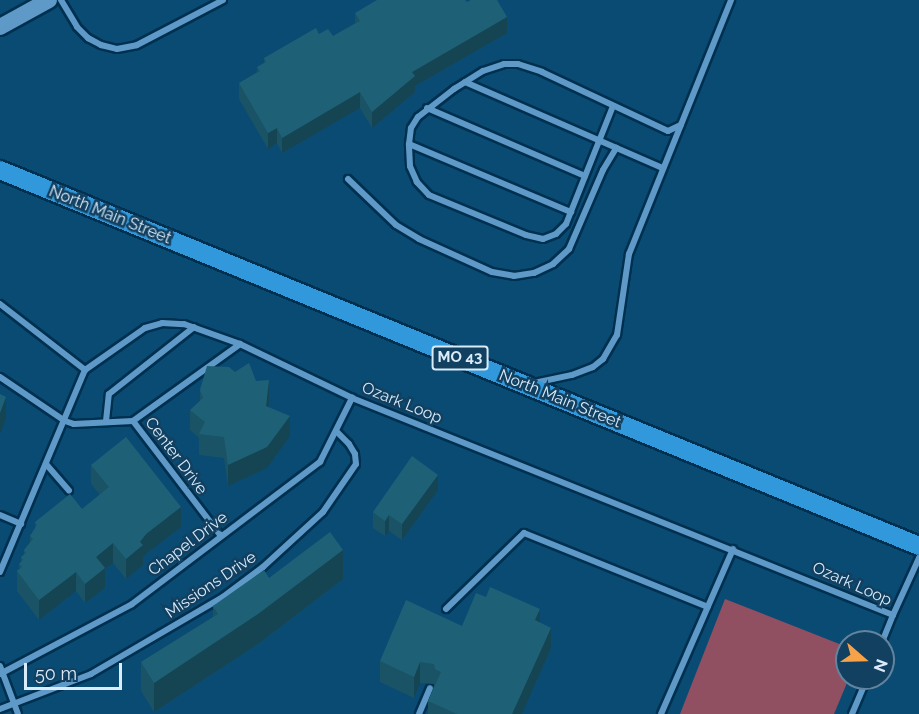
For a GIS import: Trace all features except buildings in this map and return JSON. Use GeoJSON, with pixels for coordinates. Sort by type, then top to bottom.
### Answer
{"type":"FeatureCollection","features":[{"type":"Feature","properties":{"kind":"main road","name":"North Main Street"},"geometry":{"type":"LineString","coordinates":[[0,170],[919,546]]}},
{"type":"Feature","properties":{"kind":"street"},"geometry":{"type":"LineString","coordinates":[[0,27],[49,0]]}},
{"type":"Feature","properties":{"kind":"lane"},"geometry":{"type":"LineString","coordinates":[[62,0],[77,27],[88,38],[101,45],[117,49],[137,45],[223,0]]}},
{"type":"Feature","properties":{"kind":"lane"},"geometry":{"type":"LineString","coordinates":[[524,384],[582,372],[593,367],[610,348],[621,319],[627,260],[731,0]]}},
{"type":"Feature","properties":{"kind":"lane"},"geometry":{"type":"LineString","coordinates":[[613,106],[566,224],[556,234],[543,239],[429,195],[417,182],[410,166],[411,128],[427,108],[483,71],[504,64],[518,64],[542,72],[668,131],[681,125]]}},
{"type":"Feature","properties":{"kind":"lane"},"geometry":{"type":"LineString","coordinates":[[465,82],[663,168]]}},
{"type":"Feature","properties":{"kind":"lane"},"geometry":{"type":"LineString","coordinates":[[427,108],[585,176]]}},
{"type":"Feature","properties":{"kind":"lane"},"geometry":{"type":"LineString","coordinates":[[409,144],[571,212]]}},
{"type":"Feature","properties":{"kind":"lane"},"geometry":{"type":"LineString","coordinates":[[348,179],[396,225],[419,239],[492,272],[514,276],[534,273],[553,264],[569,249],[603,170],[616,148]]}},
{"type":"Feature","properties":{"kind":"lane"},"geometry":{"type":"LineString","coordinates":[[0,304],[85,370],[0,572]]}},
{"type":"Feature","properties":{"kind":"lane","name":"Ozark Loop"},"geometry":{"type":"LineString","coordinates":[[85,370],[145,328],[162,323],[194,327],[240,344],[352,398],[893,615],[887,630]]}},
{"type":"Feature","properties":{"kind":"lane"},"geometry":{"type":"LineString","coordinates":[[106,421],[109,394],[194,327]]}},
{"type":"Feature","properties":{"kind":"lane"},"geometry":{"type":"LineString","coordinates":[[0,377],[65,421],[88,424],[106,421],[133,422],[240,344]]}},
{"type":"Feature","properties":{"kind":"lane","name":"Chapel Drive"},"geometry":{"type":"LineString","coordinates":[[2,673],[132,604],[320,462],[352,398]]}},
{"type":"Feature","properties":{"kind":"lane","name":"Center Drive"},"geometry":{"type":"LineString","coordinates":[[133,422],[221,536]]}},
{"type":"Feature","properties":{"kind":"lane","name":"Missions Drive"},"geometry":{"type":"LineString","coordinates":[[0,709],[91,674],[223,597],[263,567],[323,512],[356,464],[355,453],[336,432]]}},
{"type":"Feature","properties":{"kind":"lane"},"geometry":{"type":"LineString","coordinates":[[46,464],[69,490]]}},
{"type":"Feature","properties":{"kind":"lane"},"geometry":{"type":"LineString","coordinates":[[0,515],[21,524]]}},
{"type":"Feature","properties":{"kind":"lane"},"geometry":{"type":"LineString","coordinates":[[446,609],[524,533],[708,607]]}},
{"type":"Feature","properties":{"kind":"lane"},"geometry":{"type":"LineString","coordinates":[[660,714],[733,549]]}},
{"type":"Feature","properties":{"kind":"lane"},"geometry":{"type":"LineString","coordinates":[[893,615],[919,558]]}},
{"type":"Feature","properties":{"kind":"lane"},"geometry":{"type":"LineString","coordinates":[[0,666],[18,714]]}},
{"type":"Feature","properties":{"kind":"lane"},"geometry":{"type":"LineString","coordinates":[[419,714],[430,688]]}},
{"type":"Feature","properties":{"kind":"lane"},"geometry":{"type":"LineString","coordinates":[[852,714],[862,690]]}},
{"type":"Feature","properties":{"kind":"shaded area"},"geometry":{"type":"Polygon","coordinates":[[[725,599],[835,642],[835,690],[844,690],[834,714],[680,714],[725,599]]]}}]}
